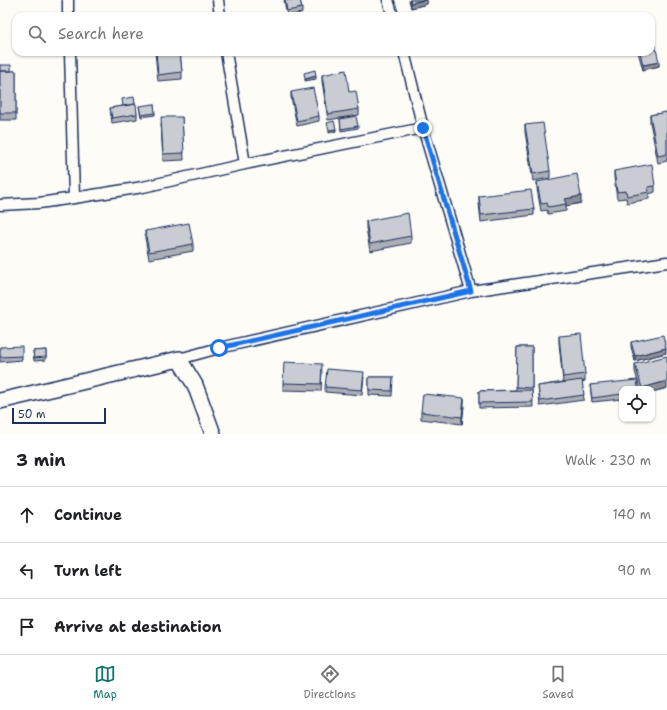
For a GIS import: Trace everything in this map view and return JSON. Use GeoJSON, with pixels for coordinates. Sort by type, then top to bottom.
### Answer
{"type":"FeatureCollection","features":[{"type":"Feature","properties":{"kind":"street"},"geometry":{"type":"LineString","coordinates":[[68,0],[68,12]]}},
{"type":"Feature","properties":{"kind":"street"},"geometry":{"type":"LineString","coordinates":[[218,0],[220,12]]}},
{"type":"Feature","properties":{"kind":"street"},"geometry":{"type":"LineString","coordinates":[[388,0],[392,12]]}},
{"type":"Feature","properties":{"kind":"street"},"geometry":{"type":"LineString","coordinates":[[70,56],[74,198]]}},
{"type":"Feature","properties":{"kind":"street"},"geometry":{"type":"LineString","coordinates":[[227,56],[245,164]]}},
{"type":"Feature","properties":{"kind":"street"},"geometry":{"type":"LineString","coordinates":[[405,56],[423,128],[471,291]]}},
{"type":"Feature","properties":{"kind":"street"},"geometry":{"type":"LineString","coordinates":[[0,205],[74,198],[143,187],[245,164],[423,128]]}},
{"type":"Feature","properties":{"kind":"street"},"geometry":{"type":"LineString","coordinates":[[0,401],[179,359],[219,348],[471,291],[667,262]]}},
{"type":"Feature","properties":{"kind":"street"},"geometry":{"type":"LineString","coordinates":[[179,359],[195,385],[213,434]]}},
{"type":"Feature","properties":{"kind":"building"},"geometry":{"type":"Polygon","coordinates":[[[285,0],[300,0],[302,8],[287,11],[285,0]]]}},
{"type":"Feature","properties":{"kind":"building"},"geometry":{"type":"Polygon","coordinates":[[[410,0],[424,0],[411,3],[410,0]]]}},
{"type":"Feature","properties":{"kind":"building"},"geometry":{"type":"Polygon","coordinates":[[[655,45],[659,62],[643,65],[641,56],[655,56],[655,45]]]}},
{"type":"Feature","properties":{"kind":"building"},"geometry":{"type":"Polygon","coordinates":[[[156,56],[180,56],[182,72],[158,75],[156,56]]]}},
{"type":"Feature","properties":{"kind":"building"},"geometry":{"type":"Polygon","coordinates":[[[0,65],[11,65],[11,71],[0,71],[0,65]]]}},
{"type":"Feature","properties":{"kind":"building"},"geometry":{"type":"Polygon","coordinates":[[[315,70],[316,76],[305,79],[304,73],[315,70]]]}},
{"type":"Feature","properties":{"kind":"building"},"geometry":{"type":"Polygon","coordinates":[[[346,70],[349,92],[356,91],[359,109],[328,114],[322,75],[346,70]]]}},
{"type":"Feature","properties":{"kind":"building"},"geometry":{"type":"Polygon","coordinates":[[[0,71],[16,71],[16,113],[0,113],[0,71]]]}},
{"type":"Feature","properties":{"kind":"building"},"geometry":{"type":"Polygon","coordinates":[[[313,88],[319,116],[297,121],[291,92],[313,88]]]}},
{"type":"Feature","properties":{"kind":"building"},"geometry":{"type":"Polygon","coordinates":[[[134,97],[135,104],[123,106],[122,99],[134,97]]]}},
{"type":"Feature","properties":{"kind":"building"},"geometry":{"type":"Polygon","coordinates":[[[136,104],[137,114],[112,118],[110,108],[136,104]]]}},
{"type":"Feature","properties":{"kind":"building"},"geometry":{"type":"Polygon","coordinates":[[[154,104],[155,113],[141,115],[139,106],[154,104]]]}},
{"type":"Feature","properties":{"kind":"building"},"geometry":{"type":"Polygon","coordinates":[[[667,112],[667,154],[658,156],[650,115],[667,112]]]}},
{"type":"Feature","properties":{"kind":"building"},"geometry":{"type":"Polygon","coordinates":[[[356,116],[358,126],[341,129],[340,119],[356,116]]]}},
{"type":"Feature","properties":{"kind":"building"},"geometry":{"type":"Polygon","coordinates":[[[161,117],[182,117],[184,153],[163,154],[161,117]]]}},
{"type":"Feature","properties":{"kind":"building"},"geometry":{"type":"Polygon","coordinates":[[[334,121],[336,129],[329,130],[327,123],[334,121]]]}},
{"type":"Feature","properties":{"kind":"building"},"geometry":{"type":"Polygon","coordinates":[[[543,123],[550,171],[533,174],[525,125],[543,123]]]}},
{"type":"Feature","properties":{"kind":"building"},"geometry":{"type":"Polygon","coordinates":[[[652,164],[655,186],[648,187],[649,192],[627,196],[626,191],[617,192],[614,171],[652,164]]]}},
{"type":"Feature","properties":{"kind":"building"},"geometry":{"type":"Polygon","coordinates":[[[577,174],[581,196],[565,199],[566,204],[548,207],[547,203],[541,204],[537,182],[577,174]]]}},
{"type":"Feature","properties":{"kind":"building"},"geometry":{"type":"Polygon","coordinates":[[[531,190],[534,209],[481,215],[479,196],[531,190]]]}},
{"type":"Feature","properties":{"kind":"building"},"geometry":{"type":"Polygon","coordinates":[[[408,213],[411,236],[370,244],[366,221],[408,213]]]}},
{"type":"Feature","properties":{"kind":"building"},"geometry":{"type":"Polygon","coordinates":[[[189,223],[193,244],[149,252],[145,231],[189,223]]]}},
{"type":"Feature","properties":{"kind":"building"},"geometry":{"type":"Polygon","coordinates":[[[581,334],[585,374],[563,377],[559,336],[581,334]]]}},
{"type":"Feature","properties":{"kind":"building"},"geometry":{"type":"Polygon","coordinates":[[[663,335],[666,348],[635,356],[631,342],[663,335]]]}},
{"type":"Feature","properties":{"kind":"building"},"geometry":{"type":"Polygon","coordinates":[[[22,346],[22,356],[0,357],[0,347],[22,346]]]}},
{"type":"Feature","properties":{"kind":"building"},"geometry":{"type":"Polygon","coordinates":[[[517,347],[532,347],[532,388],[516,387],[517,347]]]}},
{"type":"Feature","properties":{"kind":"building"},"geometry":{"type":"Polygon","coordinates":[[[46,350],[46,357],[34,358],[33,351],[46,350]]]}},
{"type":"Feature","properties":{"kind":"building"},"geometry":{"type":"Polygon","coordinates":[[[667,356],[667,381],[649,386],[641,386],[635,364],[667,356]]]}},
{"type":"Feature","properties":{"kind":"building"},"geometry":{"type":"Polygon","coordinates":[[[284,362],[322,364],[321,384],[283,383],[284,362]]]}},
{"type":"Feature","properties":{"kind":"building"},"geometry":{"type":"Polygon","coordinates":[[[327,369],[364,372],[362,390],[325,387],[327,369]]]}},
{"type":"Feature","properties":{"kind":"building"},"geometry":{"type":"Polygon","coordinates":[[[369,377],[393,377],[392,391],[369,390],[369,377]]]}},
{"type":"Feature","properties":{"kind":"building"},"geometry":{"type":"Polygon","coordinates":[[[582,380],[584,395],[540,401],[538,386],[582,380]]]}},
{"type":"Feature","properties":{"kind":"building"},"geometry":{"type":"Polygon","coordinates":[[[637,380],[638,386],[619,386],[619,394],[592,398],[590,385],[637,380]]]}},
{"type":"Feature","properties":{"kind":"building"},"geometry":{"type":"Polygon","coordinates":[[[532,390],[533,402],[479,403],[479,391],[532,390]]]}},
{"type":"Feature","properties":{"kind":"building"},"geometry":{"type":"Polygon","coordinates":[[[423,394],[464,398],[462,417],[421,412],[423,394]]]}},
{"type":"Feature","properties":{"kind":"route"},"geometry":{"type":"LineString","coordinates":[[219,348],[471,291],[423,128]]}}]}
